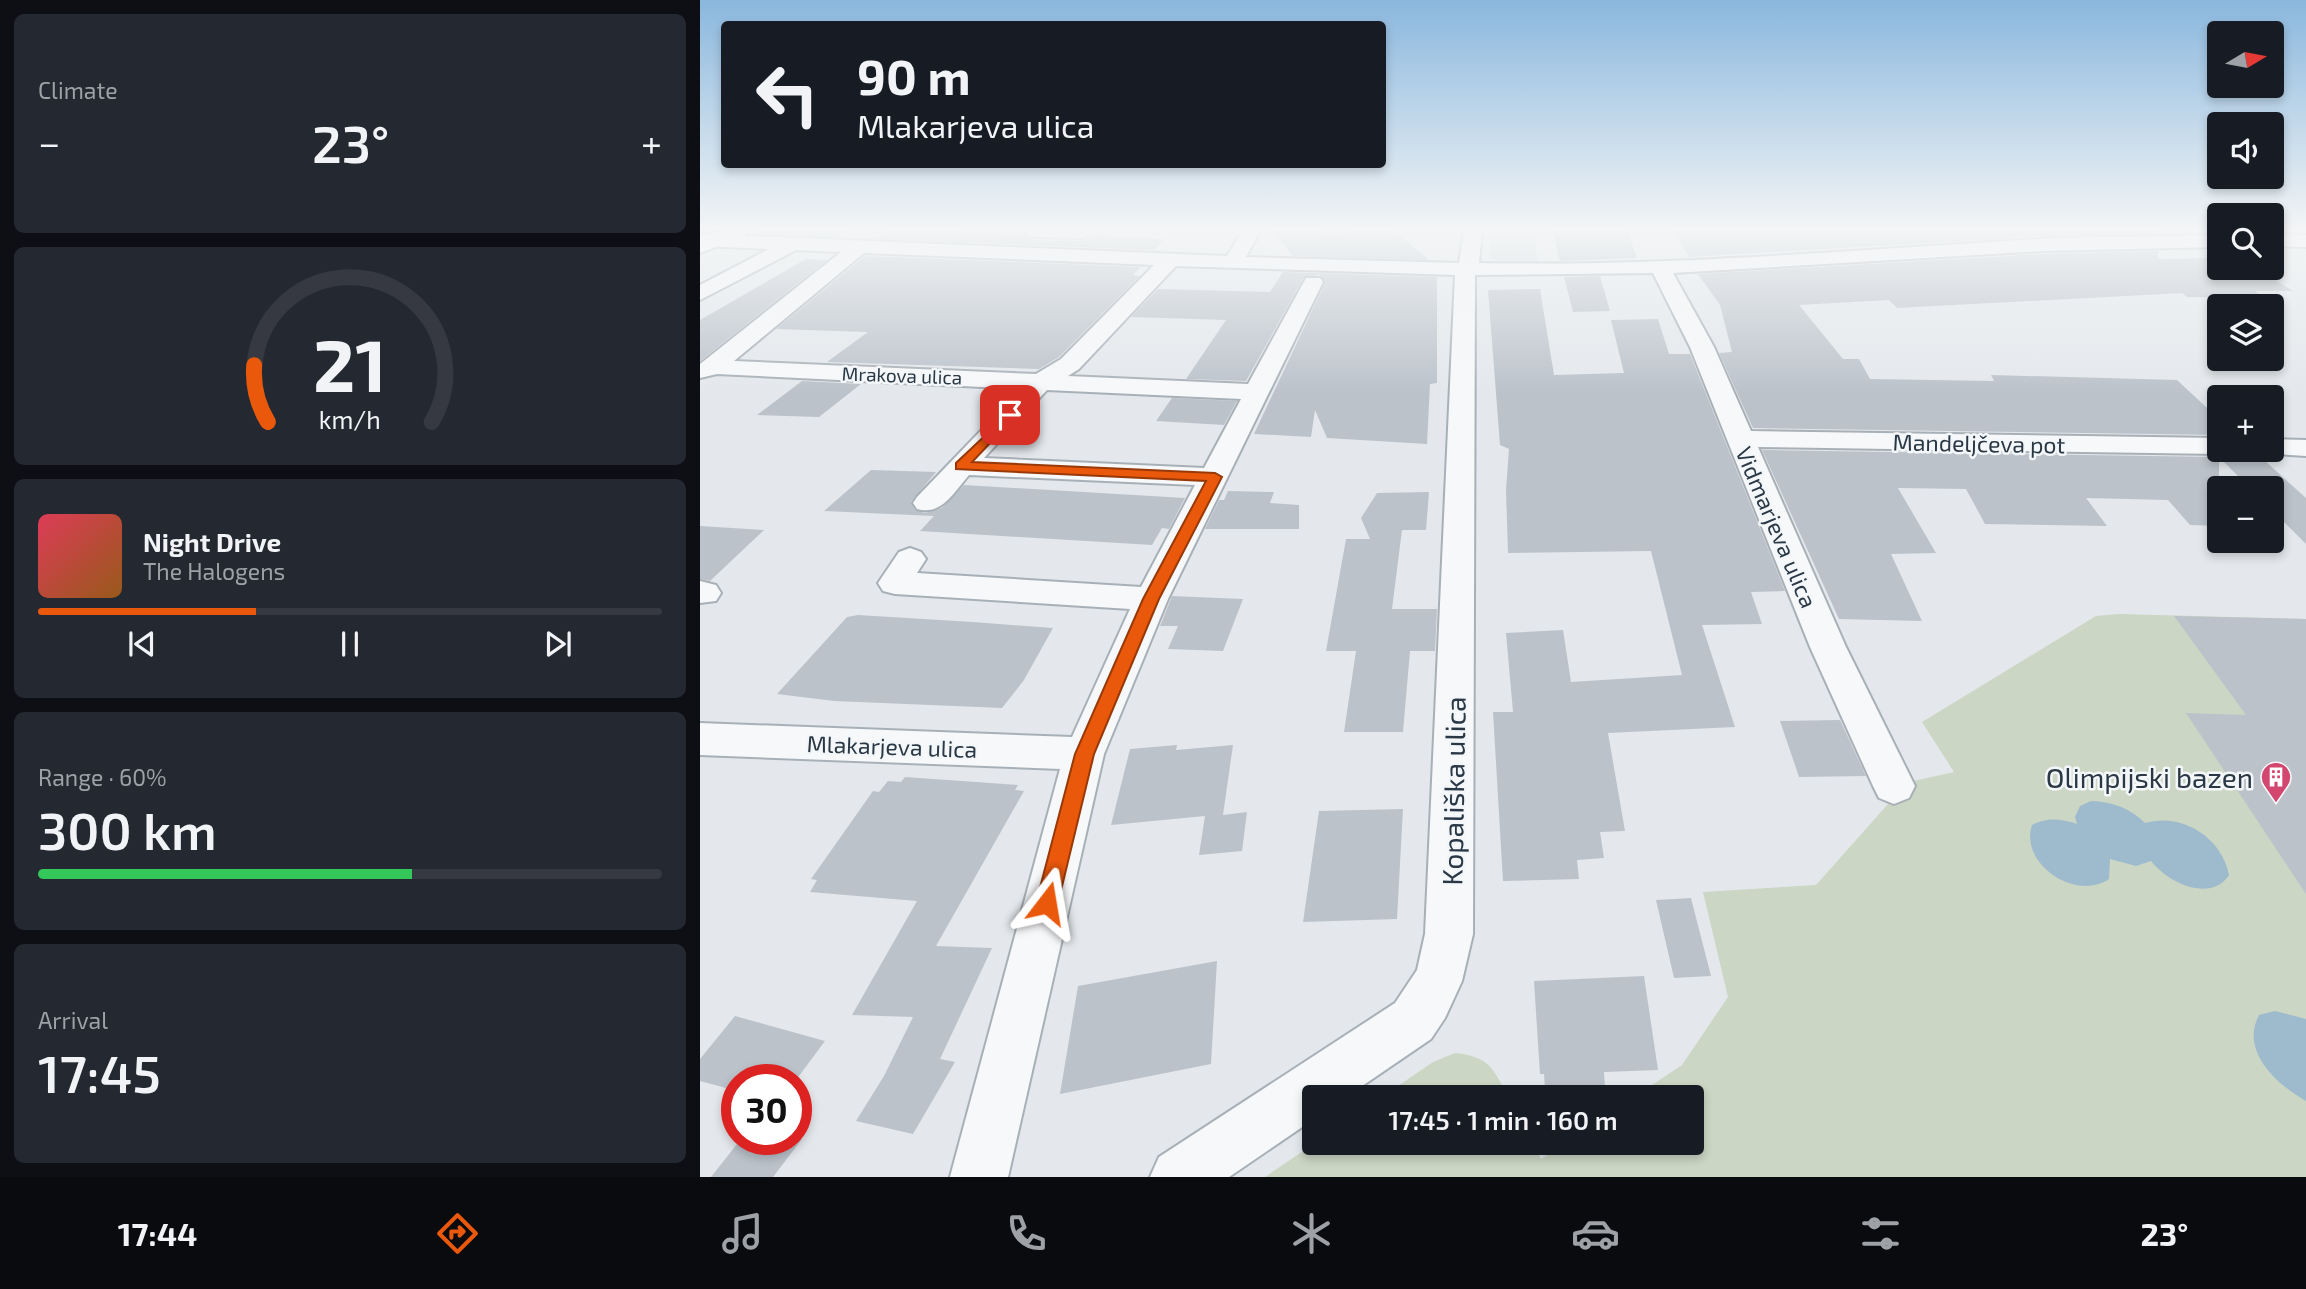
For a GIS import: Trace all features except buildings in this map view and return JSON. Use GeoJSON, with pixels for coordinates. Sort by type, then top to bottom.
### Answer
{"type":"FeatureCollection","features":[{"type":"Feature","properties":{"kind":"street"},"geometry":{"type":"LineString","coordinates":[[700,294],[717,285]]}},
{"type":"Feature","properties":{"kind":"street"},"geometry":{"type":"LineString","coordinates":[[706,371],[803,285]]}},
{"type":"Feature","properties":{"kind":"street"},"geometry":{"type":"LineString","coordinates":[[928,503],[1042,382],[1070,364],[1146,285]]}},
{"type":"Feature","properties":{"kind":"street"},"geometry":{"type":"LineString","coordinates":[[979,1177],[1084,754],[1151,599],[1311,285]]}},
{"type":"Feature","properties":{"kind":"street","name":"Kopališka ulica"},"geometry":{"type":"LineString","coordinates":[[1179,1177],[1405,1027],[1433,998],[1445,969],[1449,934],[1464,285]]}},
{"type":"Feature","properties":{"kind":"street","name":"Vidmarjeva ulica"},"geometry":{"type":"LineString","coordinates":[[1669,285],[1702,347],[1828,647],[1894,786]]}},
{"type":"Feature","properties":{"kind":"street","name":"Mrakova ulica"},"geometry":{"type":"LineString","coordinates":[[706,371],[1258,392]]}},
{"type":"Feature","properties":{"kind":"street","name":"Mandeljčeva pot"},"geometry":{"type":"LineString","coordinates":[[1739,439],[2207,446]]}},
{"type":"Feature","properties":{"kind":"street"},"geometry":{"type":"LineString","coordinates":[[2284,447],[2306,448]]}},
{"type":"Feature","properties":{"kind":"street"},"geometry":{"type":"LineString","coordinates":[[961,466],[1215,477]]}},
{"type":"Feature","properties":{"kind":"street"},"geometry":{"type":"LineString","coordinates":[[910,559],[894,583],[1151,599]]}},
{"type":"Feature","properties":{"kind":"street","name":"Mlakarjeva ulica"},"geometry":{"type":"LineString","coordinates":[[700,738],[1084,754]]}},
{"type":"Feature","properties":{"kind":"green space"},"geometry":{"type":"Polygon","coordinates":[[[2119,614],[2306,619],[2306,1177],[1265,1177],[1302,1152],[1302,1155],[1539,1155],[1541,1159],[1547,1155],[1704,1155],[1704,1085],[1652,1085],[1682,1065],[1728,997],[1703,892],[1816,885],[1888,804],[1882,788],[1954,772],[1922,722],[2096,616],[2119,614]]]}},
{"type":"Feature","properties":{"kind":"green space"},"geometry":{"type":"Polygon","coordinates":[[[1455,1053],[1476,1057],[1494,1071],[1502,1085],[1399,1085],[1433,1062],[1455,1053]]]}},
{"type":"Feature","properties":{"kind":"water"},"geometry":{"type":"Polygon","coordinates":[[[2091,801],[2121,807],[2145,823],[2172,821],[2198,831],[2218,849],[2229,875],[2212,888],[2201,889],[2178,882],[2151,861],[2136,866],[2110,859],[2109,879],[2096,885],[2081,886],[2053,875],[2034,853],[2030,839],[2032,825],[2054,820],[2077,824],[2075,817],[2080,806],[2091,801]]]}},
{"type":"Feature","properties":{"kind":"water"},"geometry":{"type":"Polygon","coordinates":[[[2275,1011],[2306,1019],[2306,1101],[2273,1076],[2258,1054],[2254,1028],[2259,1015],[2275,1011]]]}},
{"type":"Feature","properties":{"kind":"place","name":"Olimpijski bazen"},"geometry":{"type":"Point","coordinates":[2276,804]}},
{"type":"Feature","properties":{"kind":"route"},"geometry":{"type":"LineString","coordinates":[[1010,415],[961,466],[1215,477],[1151,599],[1084,754],[1047,903]]}}]}
